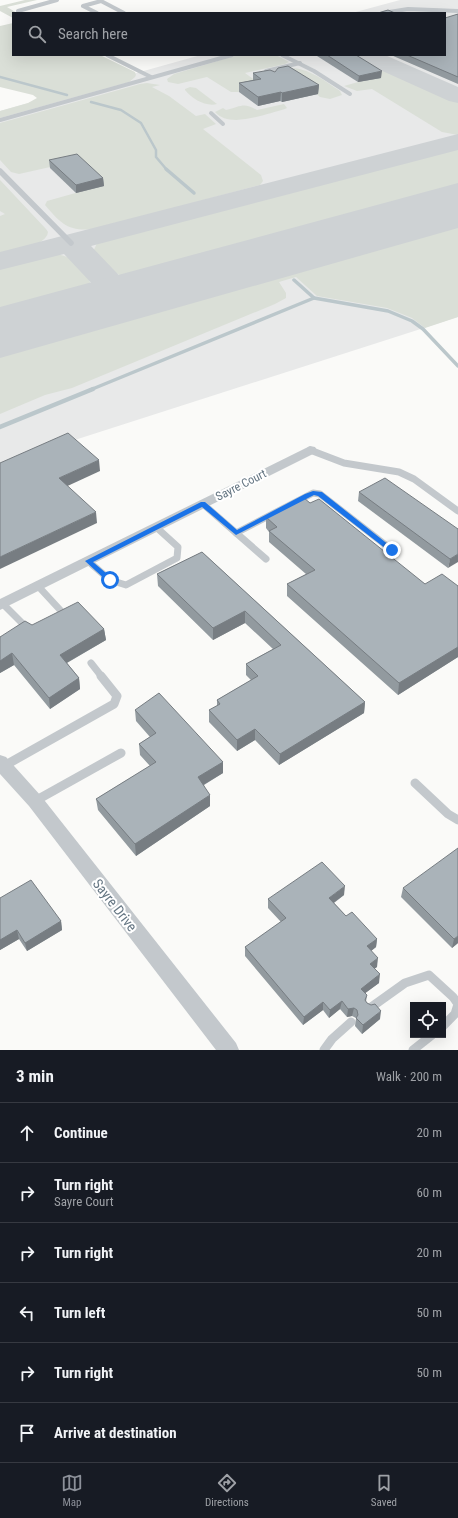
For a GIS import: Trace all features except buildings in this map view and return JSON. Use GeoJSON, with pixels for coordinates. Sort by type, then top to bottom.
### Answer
{"type":"FeatureCollection","features":[{"type":"Feature","properties":{"kind":"street","name":"Sayre Court"},"geometry":{"type":"LineString","coordinates":[[2,604],[310,450]]}},
{"type":"Feature","properties":{"kind":"street","name":"Sayre Drive"},"geometry":{"type":"LineString","coordinates":[[2,764],[35,802],[229,1050]]}},
{"type":"Feature","properties":{"kind":"lane"},"geometry":{"type":"LineString","coordinates":[[26,4],[40,0]]}},
{"type":"Feature","properties":{"kind":"lane"},"geometry":{"type":"LineString","coordinates":[[19,5],[16,8],[20,12],[57,0]]}},
{"type":"Feature","properties":{"kind":"lane"},"geometry":{"type":"LineString","coordinates":[[95,12],[83,6],[101,0],[122,12]]}},
{"type":"Feature","properties":{"kind":"lane"},"geometry":{"type":"LineString","coordinates":[[389,12],[408,9],[458,11]]}},
{"type":"Feature","properties":{"kind":"lane"},"geometry":{"type":"LineString","coordinates":[[109,56],[151,77]]}},
{"type":"Feature","properties":{"kind":"lane"},"geometry":{"type":"LineString","coordinates":[[0,120],[228,56]]}},
{"type":"Feature","properties":{"kind":"lane"},"geometry":{"type":"LineString","coordinates":[[284,56],[300,63],[350,94]]}},
{"type":"Feature","properties":{"kind":"lane"},"geometry":{"type":"LineString","coordinates":[[274,78],[266,71],[300,63]]}},
{"type":"Feature","properties":{"kind":"lane"},"geometry":{"type":"LineString","coordinates":[[211,114],[223,124]]}},
{"type":"Feature","properties":{"kind":"lane"},"geometry":{"type":"LineString","coordinates":[[0,171],[71,243]]}},
{"type":"Feature","properties":{"kind":"lane"},"geometry":{"type":"LineString","coordinates":[[310,450],[344,464],[400,472],[414,479],[458,512]]}},
{"type":"Feature","properties":{"kind":"lane"},"geometry":{"type":"LineString","coordinates":[[236,533],[313,493],[320,494],[392,550]]}},
{"type":"Feature","properties":{"kind":"lane"},"geometry":{"type":"LineString","coordinates":[[203,504],[266,559]]}},
{"type":"Feature","properties":{"kind":"lane"},"geometry":{"type":"LineString","coordinates":[[88,561],[110,580],[126,584],[177,558],[178,547],[156,527]]}},
{"type":"Feature","properties":{"kind":"lane"},"geometry":{"type":"LineString","coordinates":[[38,586],[62,612]]}},
{"type":"Feature","properties":{"kind":"lane"},"geometry":{"type":"LineString","coordinates":[[2,604],[26,627]]}},
{"type":"Feature","properties":{"kind":"lane"},"geometry":{"type":"LineString","coordinates":[[2,764],[114,704],[117,696],[91,663]]}},
{"type":"Feature","properties":{"kind":"lane"},"geometry":{"type":"LineString","coordinates":[[35,802],[121,753]]}},
{"type":"Feature","properties":{"kind":"lane"},"geometry":{"type":"LineString","coordinates":[[415,784],[448,814],[458,820]]}},
{"type":"Feature","properties":{"kind":"lane"},"geometry":{"type":"LineString","coordinates":[[370,1008],[410,980],[430,975],[453,997],[458,1004],[455,1014],[446,1023]]}},
{"type":"Feature","properties":{"kind":"lane"},"geometry":{"type":"LineString","coordinates":[[324,1050],[332,1039],[351,1022]]}},
{"type":"Feature","properties":{"kind":"lane"},"geometry":{"type":"LineString","coordinates":[[412,1050],[428,1038]]}},
{"type":"Feature","properties":{"kind":"shaded area"},"geometry":{"type":"Polygon","coordinates":[[[25,0],[37,0],[7,7],[15,12],[12,12],[12,17],[0,11],[0,6],[25,0]]]}},
{"type":"Feature","properties":{"kind":"shaded area"},"geometry":{"type":"Polygon","coordinates":[[[400,0],[458,0],[458,317],[0,464],[0,111],[197,56],[446,56],[446,12],[356,12],[400,0]]]}},
{"type":"Feature","properties":{"kind":"shaded area"},"geometry":{"type":"Polygon","coordinates":[[[12,23],[12,56],[102,56],[135,72],[136,75],[129,82],[0,118],[0,111],[28,103],[37,98],[33,95],[0,87],[0,26],[12,23]]]}},
{"type":"Feature","properties":{"kind":"shaded area"},"geometry":{"type":"Polygon","coordinates":[[[235,56],[278,56],[289,62],[245,73],[256,81],[261,87],[239,92],[231,92],[207,77],[178,84],[168,82],[167,79],[174,74],[235,56]]]}},
{"type":"Feature","properties":{"kind":"shaded area"},"geometry":{"type":"Polygon","coordinates":[[[354,56],[458,102],[458,135],[442,132],[372,89],[357,91],[344,86],[358,82],[354,56]]]}},
{"type":"Feature","properties":{"kind":"shaded area"},"geometry":{"type":"Polygon","coordinates":[[[290,68],[304,70],[323,79],[340,91],[342,95],[330,99],[320,97],[290,68]]]}},
{"type":"Feature","properties":{"kind":"shaded area"},"geometry":{"type":"Polygon","coordinates":[[[147,83],[160,85],[152,87],[169,96],[196,116],[205,114],[216,124],[203,129],[261,175],[263,181],[260,185],[95,229],[86,230],[72,228],[61,222],[45,205],[47,201],[104,185],[77,161],[19,174],[11,172],[0,160],[0,123],[147,83]]]}},
{"type":"Feature","properties":{"kind":"shaded area"},"geometry":{"type":"Polygon","coordinates":[[[190,87],[196,88],[217,104],[208,104],[195,99],[185,90],[190,87]]]}},
{"type":"Feature","properties":{"kind":"shaded area"},"geometry":{"type":"Polygon","coordinates":[[[284,104],[287,108],[285,109],[248,119],[229,119],[221,117],[215,112],[223,108],[226,110],[245,105],[257,110],[284,104]]]}},
{"type":"Feature","properties":{"kind":"shaded area"},"geometry":{"type":"Polygon","coordinates":[[[458,145],[458,193],[153,278],[134,278],[118,274],[105,266],[93,252],[97,243],[102,241],[458,145]]]}},
{"type":"Feature","properties":{"kind":"shaded area"},"geometry":{"type":"Polygon","coordinates":[[[0,180],[46,229],[48,232],[42,241],[28,247],[0,254],[0,216],[5,214],[0,211],[0,180]]]}},
{"type":"Feature","properties":{"kind":"shaded area"},"geometry":{"type":"Polygon","coordinates":[[[458,215],[458,317],[425,328],[412,318],[387,308],[317,296],[296,277],[279,282],[286,293],[286,298],[275,304],[72,388],[45,395],[0,414],[0,345],[458,215]]]}},
{"type":"Feature","properties":{"kind":"shaded area"},"geometry":{"type":"Polygon","coordinates":[[[53,254],[67,257],[81,267],[90,281],[90,286],[87,291],[81,296],[60,305],[0,321],[0,268],[53,254]]]}},
{"type":"Feature","properties":{"kind":"waterway"},"geometry":{"type":"LineString","coordinates":[[0,77],[67,95]]}},
{"type":"Feature","properties":{"kind":"waterway"},"geometry":{"type":"LineString","coordinates":[[91,102],[121,110],[141,123],[156,150],[156,157],[167,169]]}},
{"type":"Feature","properties":{"kind":"waterway"},"geometry":{"type":"LineString","coordinates":[[167,169],[194,193]]}},
{"type":"Feature","properties":{"kind":"waterway"},"geometry":{"type":"LineString","coordinates":[[294,280],[314,298]]}},
{"type":"Feature","properties":{"kind":"waterway"},"geometry":{"type":"LineString","coordinates":[[90,390],[314,298]]}},
{"type":"Feature","properties":{"kind":"waterway"},"geometry":{"type":"LineString","coordinates":[[314,298],[388,311],[412,321],[423,329],[458,366]]}},
{"type":"Feature","properties":{"kind":"waterway"},"geometry":{"type":"LineString","coordinates":[[0,427],[93,389]]}},
{"type":"Feature","properties":{"kind":"taxiway"},"geometry":{"type":"LineString","coordinates":[[368,56],[458,96]]}},
{"type":"Feature","properties":{"kind":"taxiway"},"geometry":{"type":"LineString","coordinates":[[0,261],[458,142]]}},
{"type":"Feature","properties":{"kind":"taxiway"},"geometry":{"type":"LineString","coordinates":[[71,243],[124,299]]}},
{"type":"Feature","properties":{"kind":"runway"},"geometry":{"type":"LineString","coordinates":[[0,333],[458,205]]}},
{"type":"Feature","properties":{"kind":"route"},"geometry":{"type":"LineString","coordinates":[[110,580],[88,561],[203,504],[236,533],[313,493],[320,494],[325,496],[392,550]]}}]}
